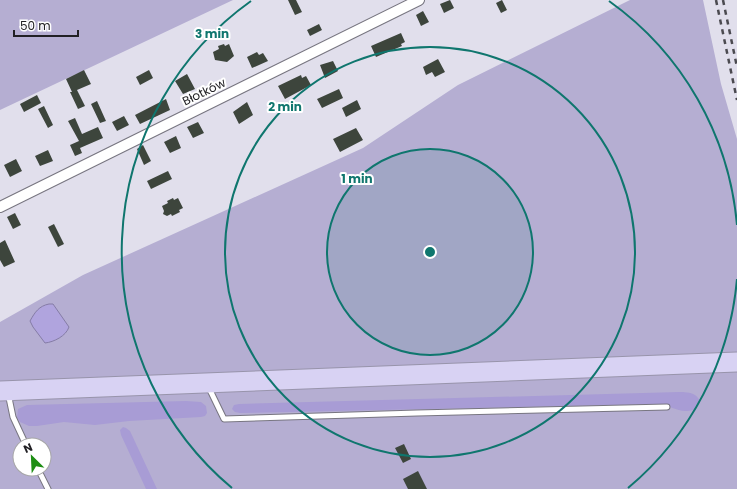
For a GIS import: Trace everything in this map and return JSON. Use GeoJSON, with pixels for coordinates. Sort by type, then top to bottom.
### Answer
{"type":"FeatureCollection","features":[{"type":"Feature","properties":{"kind":"highway"},"geometry":{"type":"LineString","coordinates":[[4,390],[737,362]]}},
{"type":"Feature","properties":{"kind":"street","name":"Błotków"},"geometry":{"type":"LineString","coordinates":[[0,207],[419,0]]}},
{"type":"Feature","properties":{"kind":"lane"},"geometry":{"type":"LineString","coordinates":[[207,383],[224,418],[424,412],[667,408]]}},
{"type":"Feature","properties":{"kind":"lane"},"geometry":{"type":"LineString","coordinates":[[4,390],[13,417],[22,437]]}},
{"type":"Feature","properties":{"kind":"lane"},"geometry":{"type":"LineString","coordinates":[[42,477],[48,489]]}},
{"type":"Feature","properties":{"kind":"shaded area"},"geometry":{"type":"Polygon","coordinates":[[[0,0],[233,0],[0,110],[0,0]]]}},
{"type":"Feature","properties":{"kind":"shaded area"},"geometry":{"type":"Polygon","coordinates":[[[630,0],[703,0],[721,84],[737,139],[737,352],[0,382],[0,322],[83,275],[363,148],[458,85],[630,0]]]}},
{"type":"Feature","properties":{"kind":"shaded area"},"geometry":{"type":"Polygon","coordinates":[[[49,304],[53,304],[69,327],[59,338],[45,343],[30,321],[38,310],[49,304]]]}},
{"type":"Feature","properties":{"kind":"shaded area"},"geometry":{"type":"Polygon","coordinates":[[[737,370],[737,489],[0,489],[0,398],[737,370]]]}},
{"type":"Feature","properties":{"kind":"shaded area"},"geometry":{"type":"Polygon","coordinates":[[[679,392],[695,395],[700,403],[697,408],[691,411],[684,411],[659,404],[240,413],[235,412],[232,409],[234,405],[239,404],[679,392]]]}},
{"type":"Feature","properties":{"kind":"shaded area"},"geometry":{"type":"Polygon","coordinates":[[[186,401],[201,402],[206,406],[207,413],[205,416],[129,421],[95,425],[64,422],[37,426],[29,426],[20,422],[17,418],[18,409],[27,405],[186,401]]]}},
{"type":"Feature","properties":{"kind":"shaded area"},"geometry":{"type":"Polygon","coordinates":[[[123,427],[130,431],[157,489],[146,489],[121,435],[120,430],[123,427]]]}},
{"type":"Feature","properties":{"kind":"building"},"geometry":{"type":"Polygon","coordinates":[[[288,0],[296,0],[302,12],[295,15],[288,0]]]}},
{"type":"Feature","properties":{"kind":"building"},"geometry":{"type":"Polygon","coordinates":[[[450,0],[454,8],[444,13],[440,4],[450,0]]]}},
{"type":"Feature","properties":{"kind":"building"},"geometry":{"type":"Polygon","coordinates":[[[502,0],[507,10],[501,13],[496,3],[502,0]]]}},
{"type":"Feature","properties":{"kind":"building"},"geometry":{"type":"Polygon","coordinates":[[[423,11],[429,22],[421,26],[416,15],[423,11]]]}},
{"type":"Feature","properties":{"kind":"building"},"geometry":{"type":"Polygon","coordinates":[[[319,24],[322,30],[310,36],[307,30],[319,24]]]}},
{"type":"Feature","properties":{"kind":"building"},"geometry":{"type":"Polygon","coordinates":[[[401,33],[405,42],[401,44],[402,46],[376,57],[371,46],[401,33]]]}},
{"type":"Feature","properties":{"kind":"building"},"geometry":{"type":"Polygon","coordinates":[[[224,44],[225,46],[229,44],[234,56],[227,62],[215,60],[213,52],[219,49],[218,46],[224,44]]]}},
{"type":"Feature","properties":{"kind":"building"},"geometry":{"type":"Polygon","coordinates":[[[257,52],[259,55],[263,53],[268,61],[252,68],[247,57],[257,52]]]}},
{"type":"Feature","properties":{"kind":"building"},"geometry":{"type":"Polygon","coordinates":[[[438,59],[445,72],[435,77],[432,72],[426,75],[423,67],[438,59]]]}},
{"type":"Feature","properties":{"kind":"building"},"geometry":{"type":"Polygon","coordinates":[[[333,61],[338,71],[325,78],[320,65],[333,61]]]}},
{"type":"Feature","properties":{"kind":"building"},"geometry":{"type":"Polygon","coordinates":[[[84,70],[91,84],[77,90],[85,106],[78,109],[66,79],[84,70]]]}},
{"type":"Feature","properties":{"kind":"building"},"geometry":{"type":"Polygon","coordinates":[[[149,70],[153,78],[140,85],[136,77],[149,70]]]}},
{"type":"Feature","properties":{"kind":"building"},"geometry":{"type":"Polygon","coordinates":[[[187,74],[195,89],[183,94],[175,81],[187,74]]]}},
{"type":"Feature","properties":{"kind":"building"},"geometry":{"type":"Polygon","coordinates":[[[301,75],[302,78],[306,76],[311,85],[285,99],[278,86],[301,75]]]}},
{"type":"Feature","properties":{"kind":"building"},"geometry":{"type":"Polygon","coordinates":[[[339,89],[343,98],[322,108],[317,99],[339,89]]]}},
{"type":"Feature","properties":{"kind":"building"},"geometry":{"type":"Polygon","coordinates":[[[37,95],[41,103],[24,112],[20,104],[37,95]]]}},
{"type":"Feature","properties":{"kind":"building"},"geometry":{"type":"Polygon","coordinates":[[[166,99],[170,110],[140,124],[135,115],[166,99]]]}},
{"type":"Feature","properties":{"kind":"building"},"geometry":{"type":"Polygon","coordinates":[[[357,100],[361,109],[346,117],[342,108],[357,100]]]}},
{"type":"Feature","properties":{"kind":"building"},"geometry":{"type":"Polygon","coordinates":[[[97,101],[106,121],[100,123],[91,104],[97,101]]]}},
{"type":"Feature","properties":{"kind":"building"},"geometry":{"type":"Polygon","coordinates":[[[247,102],[253,115],[239,124],[233,112],[247,102]]]}},
{"type":"Feature","properties":{"kind":"building"},"geometry":{"type":"Polygon","coordinates":[[[44,106],[53,125],[48,128],[38,109],[44,106]]]}},
{"type":"Feature","properties":{"kind":"building"},"geometry":{"type":"Polygon","coordinates":[[[124,116],[129,125],[117,131],[112,122],[124,116]]]}},
{"type":"Feature","properties":{"kind":"building"},"geometry":{"type":"Polygon","coordinates":[[[75,118],[82,134],[98,127],[103,138],[80,148],[82,153],[75,156],[70,145],[79,141],[68,121],[75,118]]]}},
{"type":"Feature","properties":{"kind":"building"},"geometry":{"type":"Polygon","coordinates":[[[198,122],[204,133],[193,138],[187,127],[198,122]]]}},
{"type":"Feature","properties":{"kind":"building"},"geometry":{"type":"Polygon","coordinates":[[[356,128],[363,140],[340,152],[333,139],[356,128]]]}},
{"type":"Feature","properties":{"kind":"building"},"geometry":{"type":"Polygon","coordinates":[[[176,136],[181,148],[170,153],[164,142],[176,136]]]}},
{"type":"Feature","properties":{"kind":"building"},"geometry":{"type":"Polygon","coordinates":[[[143,145],[151,161],[144,165],[137,149],[143,145]]]}},
{"type":"Feature","properties":{"kind":"building"},"geometry":{"type":"Polygon","coordinates":[[[48,150],[53,161],[40,166],[35,156],[48,150]]]}},
{"type":"Feature","properties":{"kind":"building"},"geometry":{"type":"Polygon","coordinates":[[[16,159],[22,171],[10,177],[4,165],[16,159]]]}},
{"type":"Feature","properties":{"kind":"building"},"geometry":{"type":"Polygon","coordinates":[[[168,171],[172,179],[151,189],[147,181],[168,171]]]}},
{"type":"Feature","properties":{"kind":"building"},"geometry":{"type":"Polygon","coordinates":[[[173,198],[174,200],[178,198],[183,208],[179,210],[180,212],[172,216],[171,214],[167,216],[163,214],[164,211],[162,206],[173,198]]]}},
{"type":"Feature","properties":{"kind":"building"},"geometry":{"type":"Polygon","coordinates":[[[15,213],[21,225],[13,229],[7,217],[15,213]]]}},
{"type":"Feature","properties":{"kind":"building"},"geometry":{"type":"Polygon","coordinates":[[[54,224],[64,244],[58,247],[48,227],[54,224]]]}},
{"type":"Feature","properties":{"kind":"building"},"geometry":{"type":"Polygon","coordinates":[[[5,240],[15,262],[4,267],[0,260],[0,243],[5,240]]]}},
{"type":"Feature","properties":{"kind":"building"},"geometry":{"type":"Polygon","coordinates":[[[404,444],[411,459],[403,463],[395,448],[404,444]]]}},
{"type":"Feature","properties":{"kind":"building"},"geometry":{"type":"Polygon","coordinates":[[[418,471],[427,489],[408,489],[403,479],[418,471]]]}},
{"type":"Feature","properties":{"kind":"railway"},"geometry":{"type":"LineString","coordinates":[[716,0],[737,100]]}},
{"type":"Feature","properties":{"kind":"railway"},"geometry":{"type":"LineString","coordinates":[[723,0],[737,67]]}}]}
